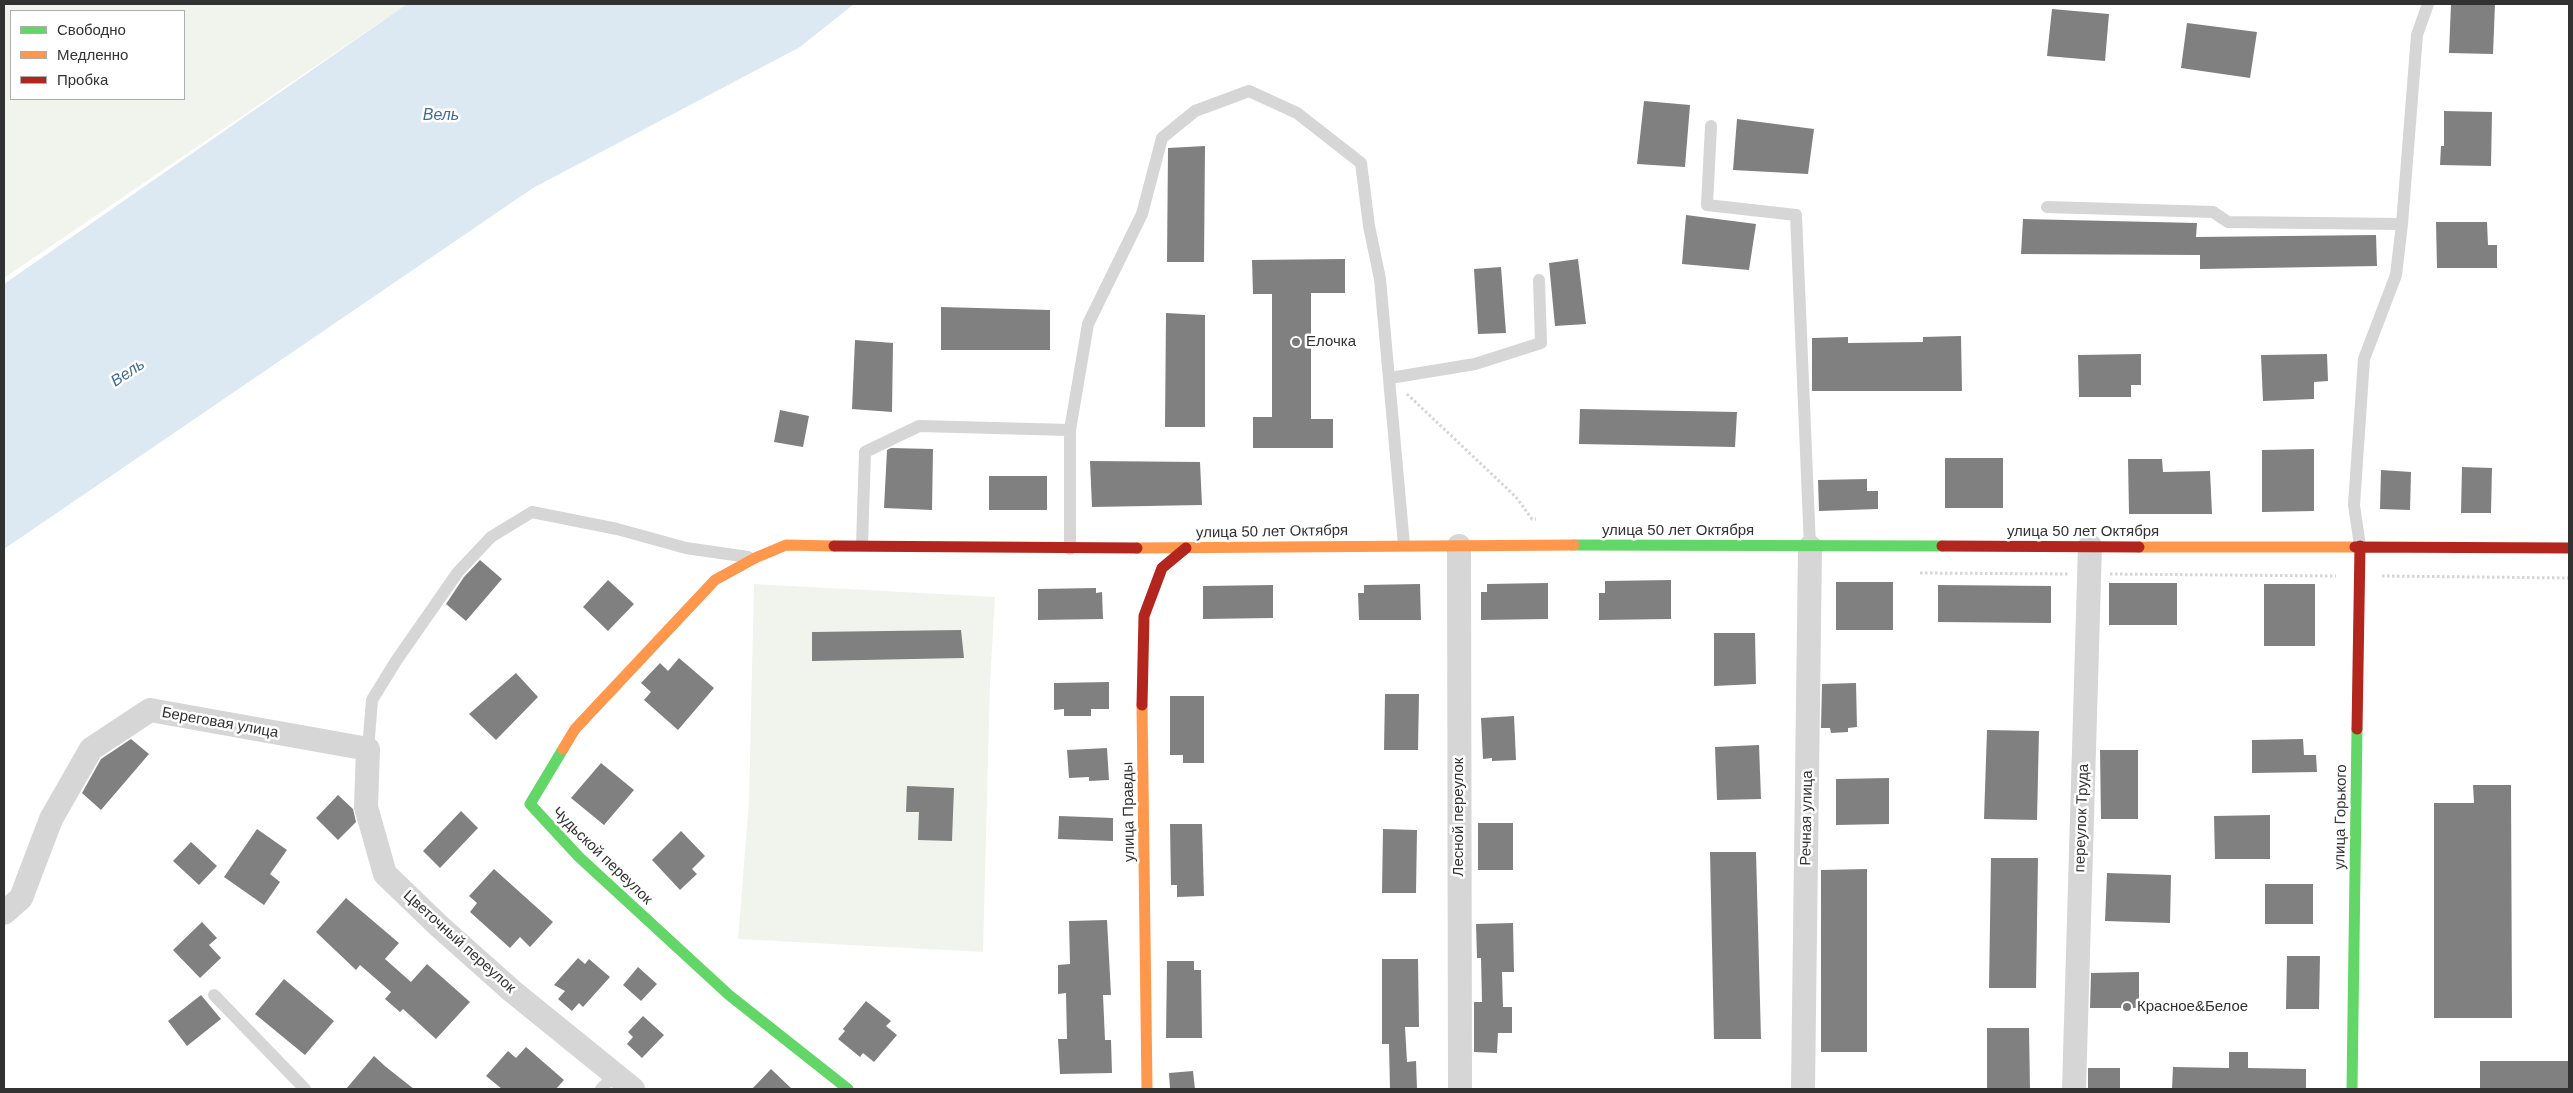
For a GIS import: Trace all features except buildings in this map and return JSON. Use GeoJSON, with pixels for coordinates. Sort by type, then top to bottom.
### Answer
{"type":"FeatureCollection","features":[{"type":"Feature","properties":{"kind":"street","name":"улица 50 лет Октября"},"geometry":{"type":"LineString","coordinates":[[786,545],[1070,549],[1404,545],[2569,548]]}},
{"type":"Feature","properties":{"kind":"street","name":"Чудьской переулок"},"geometry":{"type":"LineString","coordinates":[[786,545],[755,558],[715,580],[634,668],[575,728],[530,804],[579,857],[729,995],[848,1089]]}},
{"type":"Feature","properties":{"kind":"street","name":"Лесной переулок"},"geometry":{"type":"LineString","coordinates":[[1459,546],[1460,1089]]}},
{"type":"Feature","properties":{"kind":"street","name":"переулок Труда"},"geometry":{"type":"LineString","coordinates":[[2074,1089],[2090,546]]}},
{"type":"Feature","properties":{"kind":"street","name":"улица Горького"},"geometry":{"type":"LineString","coordinates":[[2352,1089],[2360,546]]}},
{"type":"Feature","properties":{"kind":"street","name":"Речная улица"},"geometry":{"type":"LineString","coordinates":[[1803,1089],[1810,547]]}},
{"type":"Feature","properties":{"kind":"street","name":"улица Правды"},"geometry":{"type":"LineString","coordinates":[[1147,1089],[1142,689],[1144,616],[1162,568],[1186,548]]}},
{"type":"Feature","properties":{"kind":"street","name":"Береговая улица"},"geometry":{"type":"LineString","coordinates":[[4,913],[21,898],[51,819],[91,749],[150,710],[368,749]]}},
{"type":"Feature","properties":{"kind":"street","name":"Цветочный переулок"},"geometry":{"type":"LineString","coordinates":[[368,749],[366,807],[385,874],[439,926],[616,1084]]}},
{"type":"Feature","properties":{"kind":"lane"},"geometry":{"type":"LineString","coordinates":[[2360,546],[2354,505],[2364,359],[2396,274],[2402,224],[2417,35],[2428,4]]}},
{"type":"Feature","properties":{"kind":"lane"},"geometry":{"type":"LineString","coordinates":[[1070,549],[1070,430],[1088,324],[1142,214],[1162,138],[1195,111],[1249,91],[1297,113],[1361,163],[1368,226],[1380,280],[1404,545]]}},
{"type":"Feature","properties":{"kind":"lane"},"geometry":{"type":"LineString","coordinates":[[1711,126],[1707,205],[1796,215],[1810,547]]}},
{"type":"Feature","properties":{"kind":"lane"},"geometry":{"type":"LineString","coordinates":[[2047,207],[2213,212],[2228,222],[2402,224]]}},
{"type":"Feature","properties":{"kind":"lane"},"geometry":{"type":"LineString","coordinates":[[1390,378],[1475,364],[1541,343],[1539,280]]}},
{"type":"Feature","properties":{"kind":"lane"},"geometry":{"type":"LineString","coordinates":[[862,545],[864,452],[919,426],[1070,430]]}},
{"type":"Feature","properties":{"kind":"lane"},"geometry":{"type":"LineString","coordinates":[[368,749],[372,700],[396,661],[458,572],[491,537],[532,512],[617,529],[686,548],[755,558]]}},
{"type":"Feature","properties":{"kind":"lane"},"geometry":{"type":"LineString","coordinates":[[214,996],[306,1089]]}},
{"type":"Feature","properties":{"kind":"path"},"geometry":{"type":"LineString","coordinates":[[1390,378],[1516,497],[1532,519],[1542,519]]}},
{"type":"Feature","properties":{"kind":"path"},"geometry":{"type":"LineString","coordinates":[[1916,573],[2569,578]]}},
{"type":"Feature","properties":{"kind":"shaded area"},"geometry":{"type":"Polygon","coordinates":[[[4,4],[407,4],[4,278],[4,4]]]}},
{"type":"Feature","properties":{"kind":"shaded area"},"geometry":{"type":"Polygon","coordinates":[[[754,584],[995,597],[990,682],[983,952],[738,939],[749,801],[754,584]]]}},
{"type":"Feature","properties":{"kind":"water","name":"Вель"},"geometry":{"type":"Polygon","coordinates":[[[407,4],[854,4],[800,47],[533,188],[4,549],[4,284],[407,4]]]}},
{"type":"Feature","properties":{"kind":"traffic: fast"},"geometry":{"type":"LineString","coordinates":[[1574,545],[1942,546]]}},
{"type":"Feature","properties":{"kind":"traffic: fast"},"geometry":{"type":"LineString","coordinates":[[2352,1089],[2357,729]]}},
{"type":"Feature","properties":{"kind":"traffic: fast"},"geometry":{"type":"LineString","coordinates":[[563,749],[530,804],[579,857],[729,995],[848,1089]]}},
{"type":"Feature","properties":{"kind":"traffic: slow"},"geometry":{"type":"LineString","coordinates":[[563,749],[575,729],[715,580],[755,558],[786,545],[834,546]]}},
{"type":"Feature","properties":{"kind":"traffic: slow"},"geometry":{"type":"LineString","coordinates":[[1137,548],[1574,545]]}},
{"type":"Feature","properties":{"kind":"traffic: slow"},"geometry":{"type":"LineString","coordinates":[[2139,547],[2355,547]]}},
{"type":"Feature","properties":{"kind":"traffic: slow"},"geometry":{"type":"LineString","coordinates":[[1142,705],[1147,1089]]}},
{"type":"Feature","properties":{"kind":"traffic: jam"},"geometry":{"type":"LineString","coordinates":[[834,546],[1137,548]]}},
{"type":"Feature","properties":{"kind":"traffic: jam"},"geometry":{"type":"LineString","coordinates":[[1942,546],[2139,547]]}},
{"type":"Feature","properties":{"kind":"traffic: jam"},"geometry":{"type":"LineString","coordinates":[[2357,729],[2360,546]]}},
{"type":"Feature","properties":{"kind":"traffic: jam"},"geometry":{"type":"LineString","coordinates":[[2355,547],[2569,548]]}},
{"type":"Feature","properties":{"kind":"traffic: jam"},"geometry":{"type":"LineString","coordinates":[[1142,705],[1144,616],[1162,568],[1186,548]]}},
{"type":"Feature","properties":{"kind":"place","name":"Елочка"},"geometry":{"type":"Point","coordinates":[1296,342]}},
{"type":"Feature","properties":{"kind":"place","name":"Красное&Белое"},"geometry":{"type":"Point","coordinates":[2127,1007]}}]}
